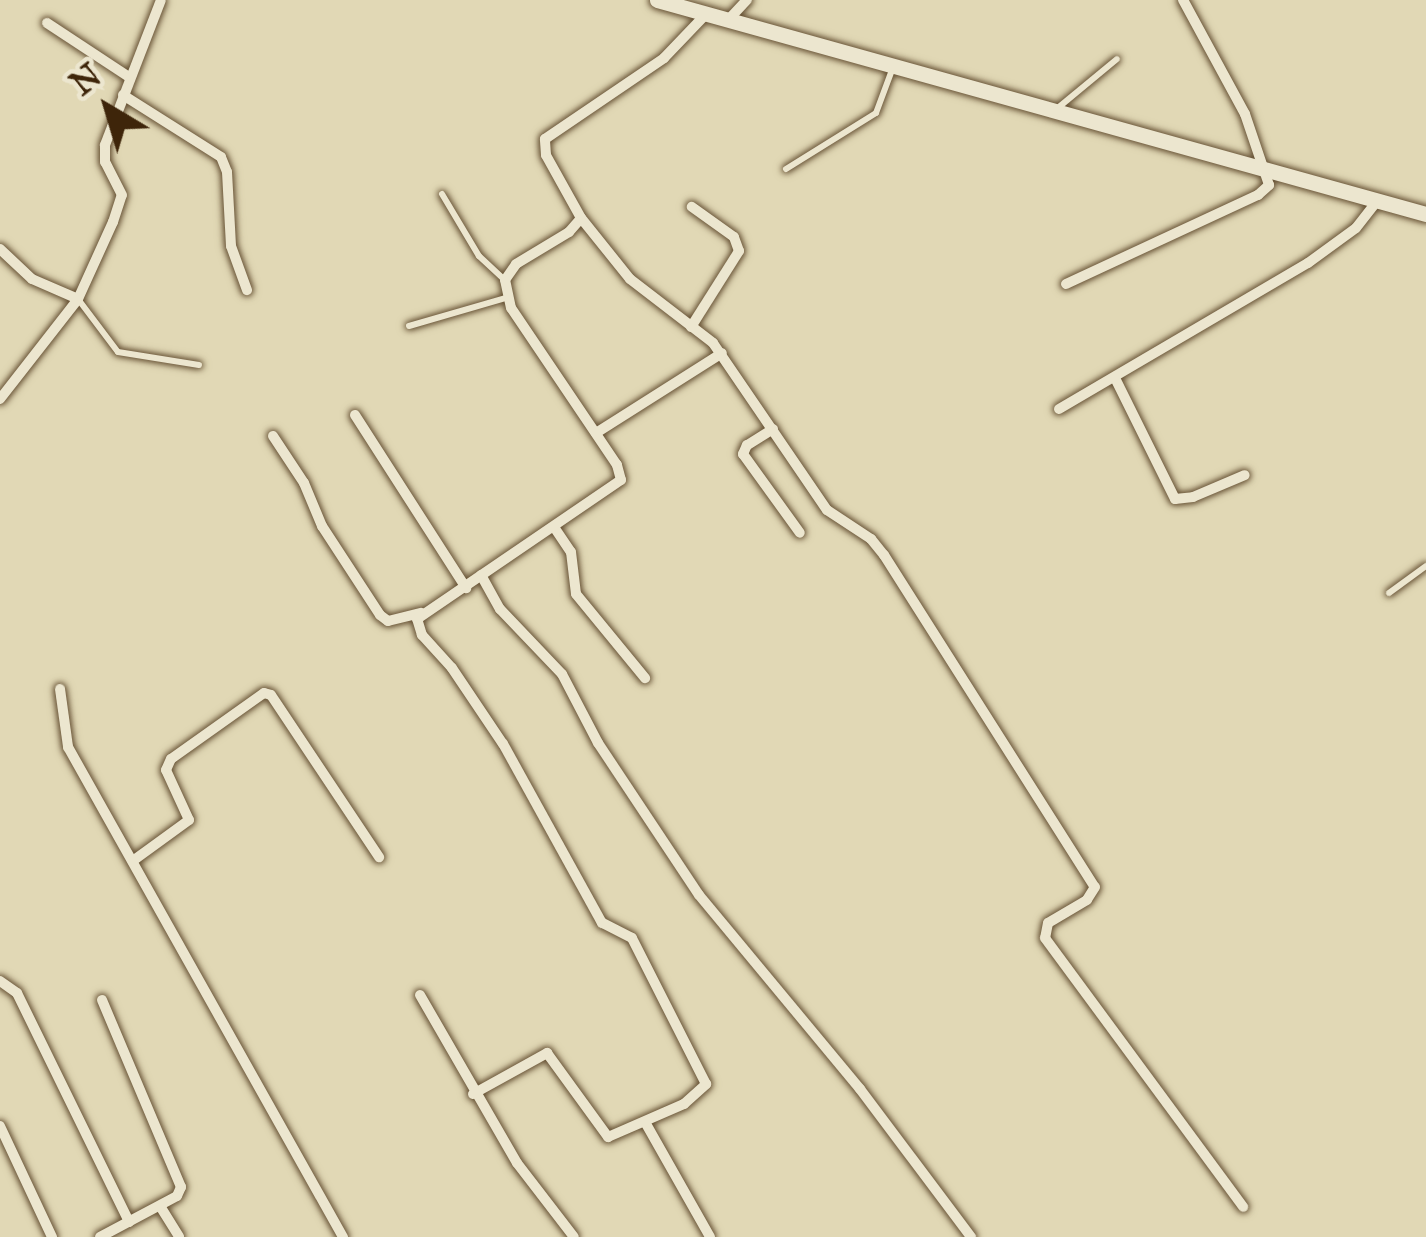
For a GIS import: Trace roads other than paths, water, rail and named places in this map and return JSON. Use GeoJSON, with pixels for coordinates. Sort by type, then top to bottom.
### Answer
{"type":"FeatureCollection","features":[{"type":"Feature","properties":{"kind":"street"},"geometry":{"type":"LineString","coordinates":[[0,399],[79,299],[122,195],[104,155],[161,0]]}},
{"type":"Feature","properties":{"kind":"street"},"geometry":{"type":"LineString","coordinates":[[657,0],[1426,214]]}},
{"type":"Feature","properties":{"kind":"street"},"geometry":{"type":"LineString","coordinates":[[730,18],[747,0]]}},
{"type":"Feature","properties":{"kind":"street"},"geometry":{"type":"LineString","coordinates":[[1066,284],[1258,195],[1269,184],[1268,168],[1183,0]]}},
{"type":"Feature","properties":{"kind":"street"},"geometry":{"type":"LineString","coordinates":[[706,13],[664,58],[545,139],[546,155],[580,218],[630,279],[722,353],[834,518],[871,539],[884,554],[970,698],[1091,879],[1092,894],[1048,923],[1045,938],[1244,1207]]}},
{"type":"Feature","properties":{"kind":"street"},"geometry":{"type":"LineString","coordinates":[[47,23],[129,77]]}},
{"type":"Feature","properties":{"kind":"street"},"geometry":{"type":"LineString","coordinates":[[123,95],[220,158],[227,172],[231,246],[247,290]]}},
{"type":"Feature","properties":{"kind":"street"},"geometry":{"type":"LineString","coordinates":[[1059,409],[1307,262],[1356,228],[1377,201]]}},
{"type":"Feature","properties":{"kind":"street"},"geometry":{"type":"LineString","coordinates":[[691,327],[739,251],[734,237],[692,207]]}},
{"type":"Feature","properties":{"kind":"street"},"geometry":{"type":"LineString","coordinates":[[273,436],[304,483],[322,526],[388,621],[421,613],[466,588],[575,514],[621,480],[596,433],[506,298],[505,280],[516,264],[569,232],[580,218]]}},
{"type":"Feature","properties":{"kind":"street"},"geometry":{"type":"LineString","coordinates":[[0,249],[32,279],[79,299]]}},
{"type":"Feature","properties":{"kind":"street"},"geometry":{"type":"LineString","coordinates":[[596,433],[722,353]]}},
{"type":"Feature","properties":{"kind":"street"},"geometry":{"type":"LineString","coordinates":[[1115,378],[1175,499],[1193,497],[1245,475]]}},
{"type":"Feature","properties":{"kind":"street"},"geometry":{"type":"LineString","coordinates":[[355,415],[466,588]]}},
{"type":"Feature","properties":{"kind":"street"},"geometry":{"type":"LineString","coordinates":[[773,429],[747,445],[743,454],[800,533]]}},
{"type":"Feature","properties":{"kind":"street"},"geometry":{"type":"LineString","coordinates":[[554,526],[571,552],[576,594],[645,677]]}},
{"type":"Feature","properties":{"kind":"street"},"geometry":{"type":"LineString","coordinates":[[481,575],[500,609],[562,674],[609,761],[699,895],[860,1089],[971,1237]]}},
{"type":"Feature","properties":{"kind":"street"},"geometry":{"type":"LineString","coordinates":[[421,613],[422,634],[452,668],[503,744],[602,922],[632,938],[706,1084],[698,1095],[605,1136],[559,1062],[547,1053],[473,1094]]}},
{"type":"Feature","properties":{"kind":"street"},"geometry":{"type":"LineString","coordinates":[[60,689],[63,736],[344,1237]]}},
{"type":"Feature","properties":{"kind":"street"},"geometry":{"type":"LineString","coordinates":[[134,860],[189,820],[166,770],[171,759],[264,693],[271,695],[380,857]]}},
{"type":"Feature","properties":{"kind":"street"},"geometry":{"type":"LineString","coordinates":[[0,981],[17,993],[129,1222]]}},
{"type":"Feature","properties":{"kind":"street"},"geometry":{"type":"LineString","coordinates":[[420,995],[473,1094],[517,1163],[574,1237]]}},
{"type":"Feature","properties":{"kind":"street"},"geometry":{"type":"LineString","coordinates":[[102,1000],[180,1192],[103,1236]]}},
{"type":"Feature","properties":{"kind":"street"},"geometry":{"type":"LineString","coordinates":[[645,1122],[710,1237]]}},
{"type":"Feature","properties":{"kind":"street"},"geometry":{"type":"LineString","coordinates":[[0,1126],[52,1237]]}},
{"type":"Feature","properties":{"kind":"street"},"geometry":{"type":"LineString","coordinates":[[160,1206],[179,1237]]}},
{"type":"Feature","properties":{"kind":"lane"},"geometry":{"type":"LineString","coordinates":[[1056,110],[1117,59]]}},
{"type":"Feature","properties":{"kind":"lane"},"geometry":{"type":"LineString","coordinates":[[786,169],[876,113],[892,66]]}},
{"type":"Feature","properties":{"kind":"lane"},"geometry":{"type":"LineString","coordinates":[[442,194],[478,256],[505,280]]}},
{"type":"Feature","properties":{"kind":"lane"},"geometry":{"type":"LineString","coordinates":[[409,326],[506,298]]}},
{"type":"Feature","properties":{"kind":"lane"},"geometry":{"type":"LineString","coordinates":[[79,299],[118,352],[199,365]]}},
{"type":"Feature","properties":{"kind":"lane"},"geometry":{"type":"LineString","coordinates":[[1388,593],[1426,566]]}}]}
